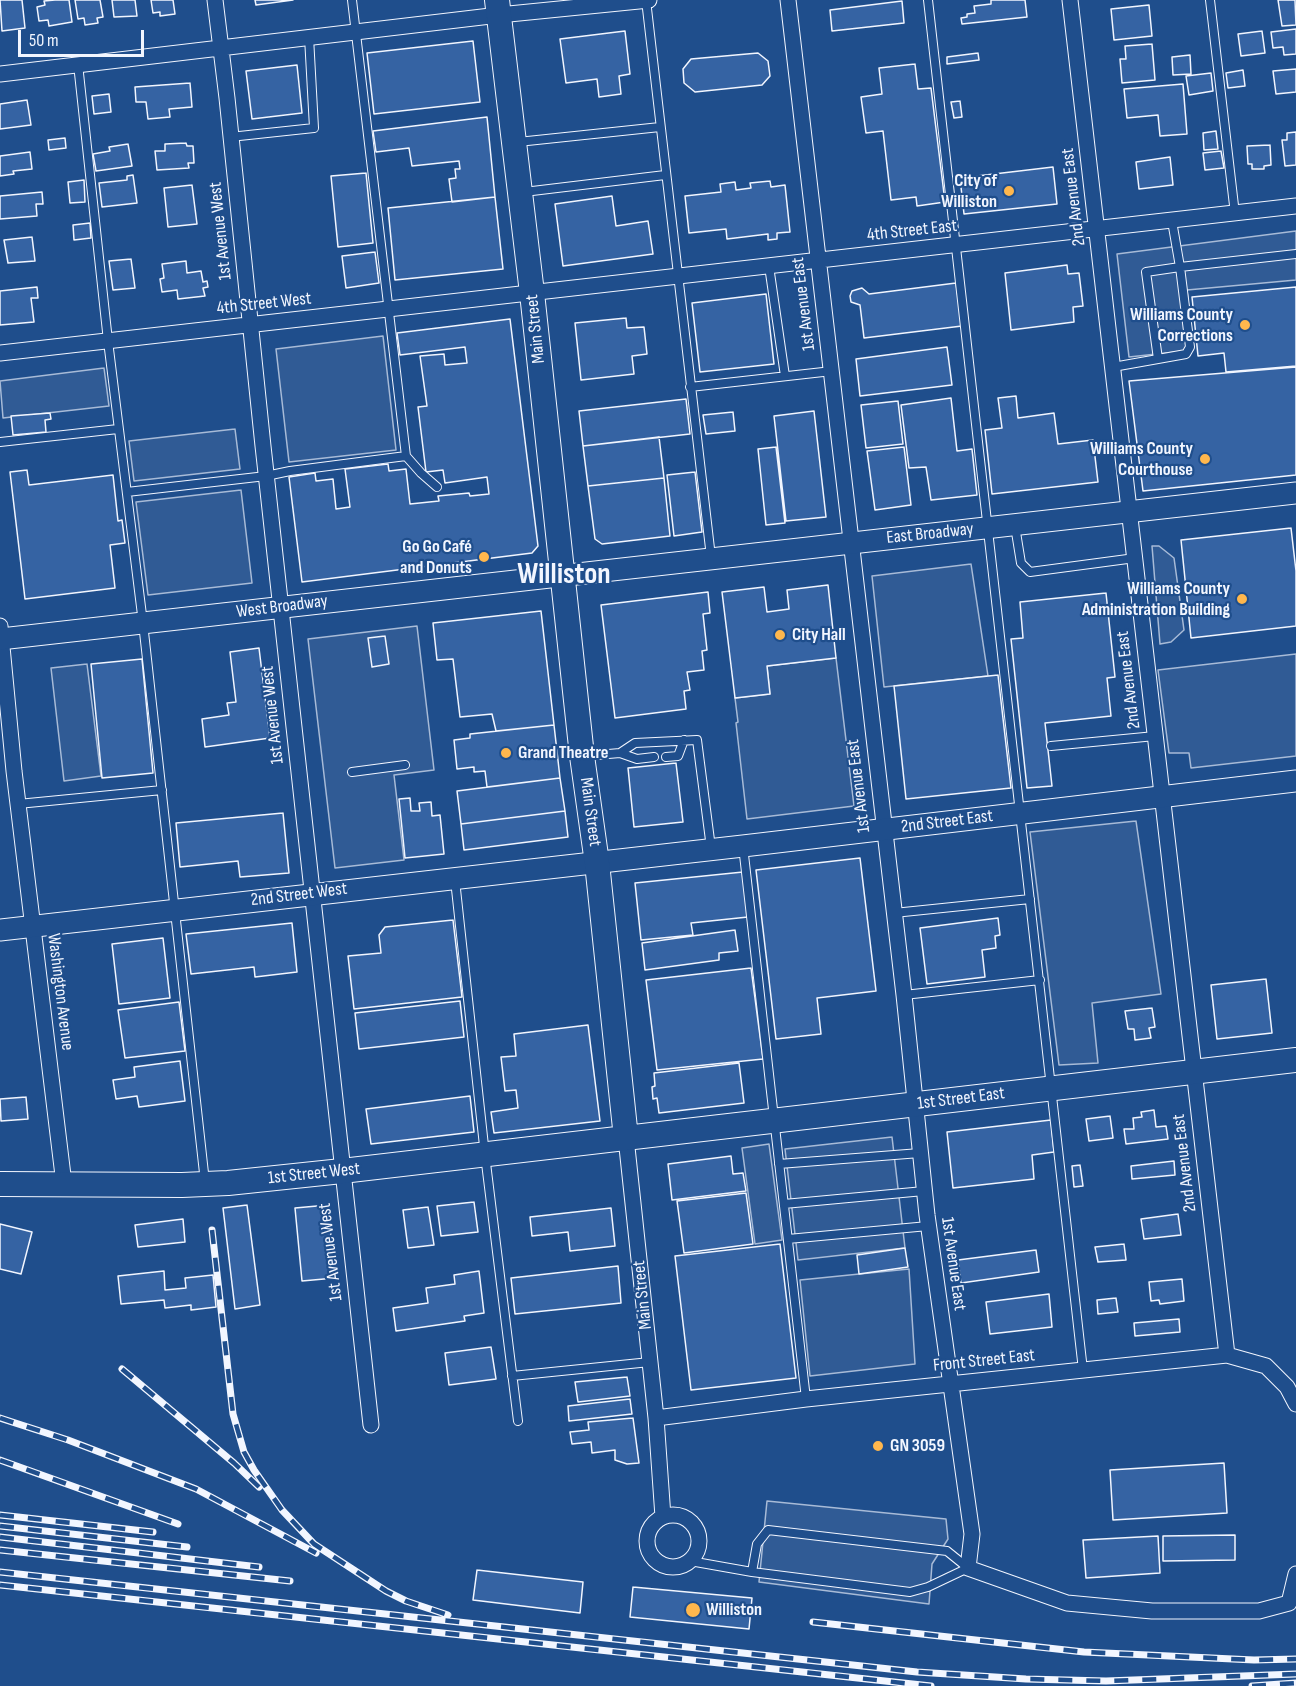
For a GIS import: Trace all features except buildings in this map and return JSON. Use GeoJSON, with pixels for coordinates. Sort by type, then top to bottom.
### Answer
{"type":"FeatureCollection","features":[{"type":"Feature","properties":{"kind":"main road","name":"Main Street"},"geometry":{"type":"LineString","coordinates":[[498,7],[564,576],[582,756],[597,862],[626,1138]]}},
{"type":"Feature","properties":{"kind":"main road","name":"1st Street East"},"geometry":{"type":"LineString","coordinates":[[626,1138],[1296,1060]]}},
{"type":"Feature","properties":{"kind":"main road","name":"1st Street West"},"geometry":{"type":"LineString","coordinates":[[0,1184],[205,1185],[626,1138]]}},
{"type":"Feature","properties":{"kind":"street","name":"1st Avenue West"},"geometry":{"type":"LineString","coordinates":[[215,0],[371,1425]]}},
{"type":"Feature","properties":{"kind":"street"},"geometry":{"type":"LineString","coordinates":[[0,74],[356,31],[498,7],[647,0]]}},
{"type":"Feature","properties":{"kind":"street","name":"1st Avenue East"},"geometry":{"type":"LineString","coordinates":[[788,0],[904,995],[928,1226],[972,1534],[968,1568]]}},
{"type":"Feature","properties":{"kind":"street","name":"2nd Avenue East"},"geometry":{"type":"LineString","coordinates":[[1070,0],[1227,1355]]}},
{"type":"Feature","properties":{"kind":"street","name":"4th Street East"},"geometry":{"type":"LineString","coordinates":[[532,293],[1296,206]]}},
{"type":"Feature","properties":{"kind":"street","name":"4th Street West"},"geometry":{"type":"LineString","coordinates":[[0,353],[532,293]]}},
{"type":"Feature","properties":{"kind":"street","name":"East Broadway"},"geometry":{"type":"LineString","coordinates":[[564,576],[1296,493]]}},
{"type":"Feature","properties":{"kind":"street","name":"West Broadway"},"geometry":{"type":"LineString","coordinates":[[0,635],[143,623],[564,576]]}},
{"type":"Feature","properties":{"kind":"street","name":"Washington Avenue"},"geometry":{"type":"LineString","coordinates":[[0,635],[32,926],[64,1184]]}},
{"type":"Feature","properties":{"kind":"street","name":"2nd Street East"},"geometry":{"type":"LineString","coordinates":[[597,862],[1296,781]]}},
{"type":"Feature","properties":{"kind":"street","name":"2nd Street West"},"geometry":{"type":"LineString","coordinates":[[0,930],[597,862]]}},
{"type":"Feature","properties":{"kind":"street","name":"Main Street"},"geometry":{"type":"LineString","coordinates":[[626,1138],[656,1418],[663,1517]]}},
{"type":"Feature","properties":{"kind":"street","name":"Front Street East"},"geometry":{"type":"LineString","coordinates":[[656,1418],[806,1399],[1227,1355],[1266,1366],[1287,1386],[1296,1404]]}},
{"type":"Feature","properties":{"kind":"street"},"geometry":{"type":"LineString","coordinates":[[678,1515],[691,1522],[699,1534],[698,1549],[690,1562],[676,1567],[662,1565],[650,1554],[647,1540],[651,1526],[663,1517],[678,1515]]}},
{"type":"Feature","properties":{"kind":"street"},"geometry":{"type":"LineString","coordinates":[[968,1568],[1067,1603],[1152,1611],[1259,1611],[1289,1603],[1296,1574]]}},
{"type":"Feature","properties":{"kind":"lane"},"geometry":{"type":"LineString","coordinates":[[352,0],[406,456],[437,487]]}},
{"type":"Feature","properties":{"kind":"lane"},"geometry":{"type":"LineString","coordinates":[[647,0],[665,175],[711,558]]}},
{"type":"Feature","properties":{"kind":"lane"},"geometry":{"type":"LineString","coordinates":[[928,0],[1083,1370]]}},
{"type":"Feature","properties":{"kind":"lane"},"geometry":{"type":"LineString","coordinates":[[1210,0],[1234,214]]}},
{"type":"Feature","properties":{"kind":"lane"},"geometry":{"type":"LineString","coordinates":[[230,137],[314,128],[309,37]]}},
{"type":"Feature","properties":{"kind":"lane"},"geometry":{"type":"LineString","coordinates":[[78,63],[205,1185]]}},
{"type":"Feature","properties":{"kind":"lane"},"geometry":{"type":"LineString","coordinates":[[514,142],[660,127]]}},
{"type":"Feature","properties":{"kind":"lane"},"geometry":{"type":"LineString","coordinates":[[520,193],[665,175]]}},
{"type":"Feature","properties":{"kind":"lane"},"geometry":{"type":"LineString","coordinates":[[1113,367],[1186,354],[1190,347],[1172,221]]}},
{"type":"Feature","properties":{"kind":"lane"},"geometry":{"type":"LineString","coordinates":[[1158,359],[1146,272],[1296,254]]}},
{"type":"Feature","properties":{"kind":"lane"},"geometry":{"type":"LineString","coordinates":[[769,266],[785,376]]}},
{"type":"Feature","properties":{"kind":"lane"},"geometry":{"type":"LineString","coordinates":[[690,387],[831,371]]}},
{"type":"Feature","properties":{"kind":"lane"},"geometry":{"type":"LineString","coordinates":[[0,442],[118,429]]}},
{"type":"Feature","properties":{"kind":"lane"},"geometry":{"type":"LineString","coordinates":[[127,492],[267,476],[406,456]]}},
{"type":"Feature","properties":{"kind":"lane"},"geometry":{"type":"LineString","coordinates":[[1015,525],[1021,563],[1030,572],[1135,558]]}},
{"type":"Feature","properties":{"kind":"lane"},"geometry":{"type":"LineString","coordinates":[[1051,746],[1155,736]]}},
{"type":"Feature","properties":{"kind":"lane"},"geometry":{"type":"LineString","coordinates":[[666,757],[678,756],[684,740]]}},
{"type":"Feature","properties":{"kind":"lane"},"geometry":{"type":"LineString","coordinates":[[620,753],[635,743],[697,740],[711,850]]}},
{"type":"Feature","properties":{"kind":"lane"},"geometry":{"type":"LineString","coordinates":[[582,756],[620,753],[637,759],[654,758]]}},
{"type":"Feature","properties":{"kind":"lane"},"geometry":{"type":"LineString","coordinates":[[352,772],[405,765]]}},
{"type":"Feature","properties":{"kind":"lane"},"geometry":{"type":"LineString","coordinates":[[18,804],[162,790]]}},
{"type":"Feature","properties":{"kind":"lane"},"geometry":{"type":"LineString","coordinates":[[743,846],[806,1399]]}},
{"type":"Feature","properties":{"kind":"lane"},"geometry":{"type":"LineString","coordinates":[[454,877],[484,1155],[518,1421]]}},
{"type":"Feature","properties":{"kind":"lane"},"geometry":{"type":"LineString","coordinates":[[894,913],[1030,898]]}},
{"type":"Feature","properties":{"kind":"lane"},"geometry":{"type":"LineString","coordinates":[[904,995],[1040,980]]}},
{"type":"Feature","properties":{"kind":"lane"},"geometry":{"type":"LineString","coordinates":[[779,1164],[920,1153]]}},
{"type":"Feature","properties":{"kind":"lane"},"geometry":{"type":"LineString","coordinates":[[784,1204],[924,1191]]}},
{"type":"Feature","properties":{"kind":"lane"},"geometry":{"type":"LineString","coordinates":[[788,1239],[928,1226]]}},
{"type":"Feature","properties":{"kind":"lane"},"geometry":{"type":"LineString","coordinates":[[512,1376],[650,1362]]}},
{"type":"Feature","properties":{"kind":"lane"},"geometry":{"type":"LineString","coordinates":[[690,1562],[752,1572],[910,1592],[928,1587],[968,1568],[947,1551],[768,1530],[757,1544],[752,1572]]}},
{"type":"Feature","properties":{"kind":"shaded area"},"geometry":{"type":"Polygon","coordinates":[[[1296,231],[1296,280],[1187,290],[1193,350],[1129,357],[1117,254],[1296,231]]]}},
{"type":"Feature","properties":{"kind":"shaded area"},"geometry":{"type":"Polygon","coordinates":[[[383,336],[396,450],[289,462],[276,349],[383,336]]]}},
{"type":"Feature","properties":{"kind":"shaded area"},"geometry":{"type":"Polygon","coordinates":[[[104,368],[109,406],[3,418],[0,381],[104,368]]]}},
{"type":"Feature","properties":{"kind":"shaded area"},"geometry":{"type":"Polygon","coordinates":[[[235,429],[240,469],[134,481],[129,441],[235,429]]]}},
{"type":"Feature","properties":{"kind":"shaded area"},"geometry":{"type":"Polygon","coordinates":[[[241,490],[252,583],[148,595],[136,502],[241,490]]]}},
{"type":"Feature","properties":{"kind":"shaded area"},"geometry":{"type":"Polygon","coordinates":[[[1152,546],[1159,546],[1174,558],[1184,630],[1171,642],[1160,644],[1152,546]]]}},
{"type":"Feature","properties":{"kind":"shaded area"},"geometry":{"type":"Polygon","coordinates":[[[971,564],[988,676],[884,687],[872,576],[971,564]]]}},
{"type":"Feature","properties":{"kind":"shaded area"},"geometry":{"type":"Polygon","coordinates":[[[417,626],[434,770],[394,775],[404,860],[335,868],[308,639],[417,626]]]}},
{"type":"Feature","properties":{"kind":"shaded area"},"geometry":{"type":"Polygon","coordinates":[[[1296,654],[1296,756],[1191,768],[1189,753],[1169,753],[1158,670],[1296,654]]]}},
{"type":"Feature","properties":{"kind":"shaded area"},"geometry":{"type":"Polygon","coordinates":[[[836,658],[854,806],[747,819],[735,698],[770,694],[767,666],[836,658]]]}},
{"type":"Feature","properties":{"kind":"shaded area"},"geometry":{"type":"Polygon","coordinates":[[[87,664],[101,776],[64,781],[51,668],[87,664]]]}},
{"type":"Feature","properties":{"kind":"shaded area"},"geometry":{"type":"Polygon","coordinates":[[[1136,821],[1161,994],[1092,1003],[1098,1063],[1059,1065],[1030,832],[1136,821]]]}},
{"type":"Feature","properties":{"kind":"shaded area"},"geometry":{"type":"Polygon","coordinates":[[[892,1137],[905,1248],[798,1260],[785,1149],[892,1137]]]}},
{"type":"Feature","properties":{"kind":"shaded area"},"geometry":{"type":"Polygon","coordinates":[[[769,1144],[782,1240],[755,1244],[742,1148],[769,1144]]]}},
{"type":"Feature","properties":{"kind":"shaded area"},"geometry":{"type":"Polygon","coordinates":[[[909,1269],[915,1364],[810,1376],[800,1280],[909,1269]]]}},
{"type":"Feature","properties":{"kind":"shaded area"},"geometry":{"type":"Polygon","coordinates":[[[767,1501],[946,1519],[948,1539],[932,1564],[929,1604],[759,1582],[767,1501]]]}},
{"type":"Feature","properties":{"kind":"railway"},"geometry":{"type":"LineString","coordinates":[[212,1230],[233,1414],[244,1452],[254,1470],[282,1510],[314,1544],[386,1591],[406,1601],[448,1615]]}},
{"type":"Feature","properties":{"kind":"railway"},"geometry":{"type":"LineString","coordinates":[[122,1369],[234,1463],[259,1487]]}},
{"type":"Feature","properties":{"kind":"railway"},"geometry":{"type":"LineString","coordinates":[[0,1418],[68,1440],[196,1489],[316,1553]]}},
{"type":"Feature","properties":{"kind":"railway"},"geometry":{"type":"LineString","coordinates":[[0,1460],[178,1524]]}},
{"type":"Feature","properties":{"kind":"railway"},"geometry":{"type":"LineString","coordinates":[[0,1515],[153,1532]]}},
{"type":"Feature","properties":{"kind":"railway"},"geometry":{"type":"LineString","coordinates":[[0,1526],[187,1547]]}},
{"type":"Feature","properties":{"kind":"railway"},"geometry":{"type":"LineString","coordinates":[[0,1537],[259,1567]]}},
{"type":"Feature","properties":{"kind":"railway"},"geometry":{"type":"LineString","coordinates":[[0,1550],[290,1581]]}},
{"type":"Feature","properties":{"kind":"railway"},"geometry":{"type":"LineString","coordinates":[[0,1572],[917,1672],[1026,1679],[1106,1681],[1296,1674]]}},
{"type":"Feature","properties":{"kind":"railway"},"geometry":{"type":"LineString","coordinates":[[0,1585],[931,1686]]}},
{"type":"Feature","properties":{"kind":"railway"},"geometry":{"type":"LineString","coordinates":[[813,1622],[1084,1652],[1254,1660],[1296,1659]]}},
{"type":"Feature","properties":{"kind":"railway"},"geometry":{"type":"LineString","coordinates":[[1252,1686],[1296,1683]]}},
{"type":"Feature","properties":{"kind":"place","name":"City of Williston"},"geometry":{"type":"Point","coordinates":[1009,191]}},
{"type":"Feature","properties":{"kind":"place","name":"Williams County Corrections"},"geometry":{"type":"Point","coordinates":[1245,325]}},
{"type":"Feature","properties":{"kind":"place","name":"Williams County Courthouse"},"geometry":{"type":"Point","coordinates":[1205,459]}},
{"type":"Feature","properties":{"kind":"place","name":"Go Go Café and Donuts"},"geometry":{"type":"Point","coordinates":[484,557]}},
{"type":"Feature","properties":{"kind":"place","name":"Williams County Administration Building"},"geometry":{"type":"Point","coordinates":[1242,599]}},
{"type":"Feature","properties":{"kind":"place","name":"City Hall"},"geometry":{"type":"Point","coordinates":[780,635]}},
{"type":"Feature","properties":{"kind":"place","name":"Grand Theatre"},"geometry":{"type":"Point","coordinates":[506,753]}},
{"type":"Feature","properties":{"kind":"place","name":"GN 3059"},"geometry":{"type":"Point","coordinates":[878,1446]}},
{"type":"Feature","properties":{"kind":"place","name":"Williston"},"geometry":{"type":"Point","coordinates":[693,1610]}},
{"type":"Feature","properties":{"kind":"district","name":"Williston"},"geometry":{"type":"Point","coordinates":[564,575]}}]}
